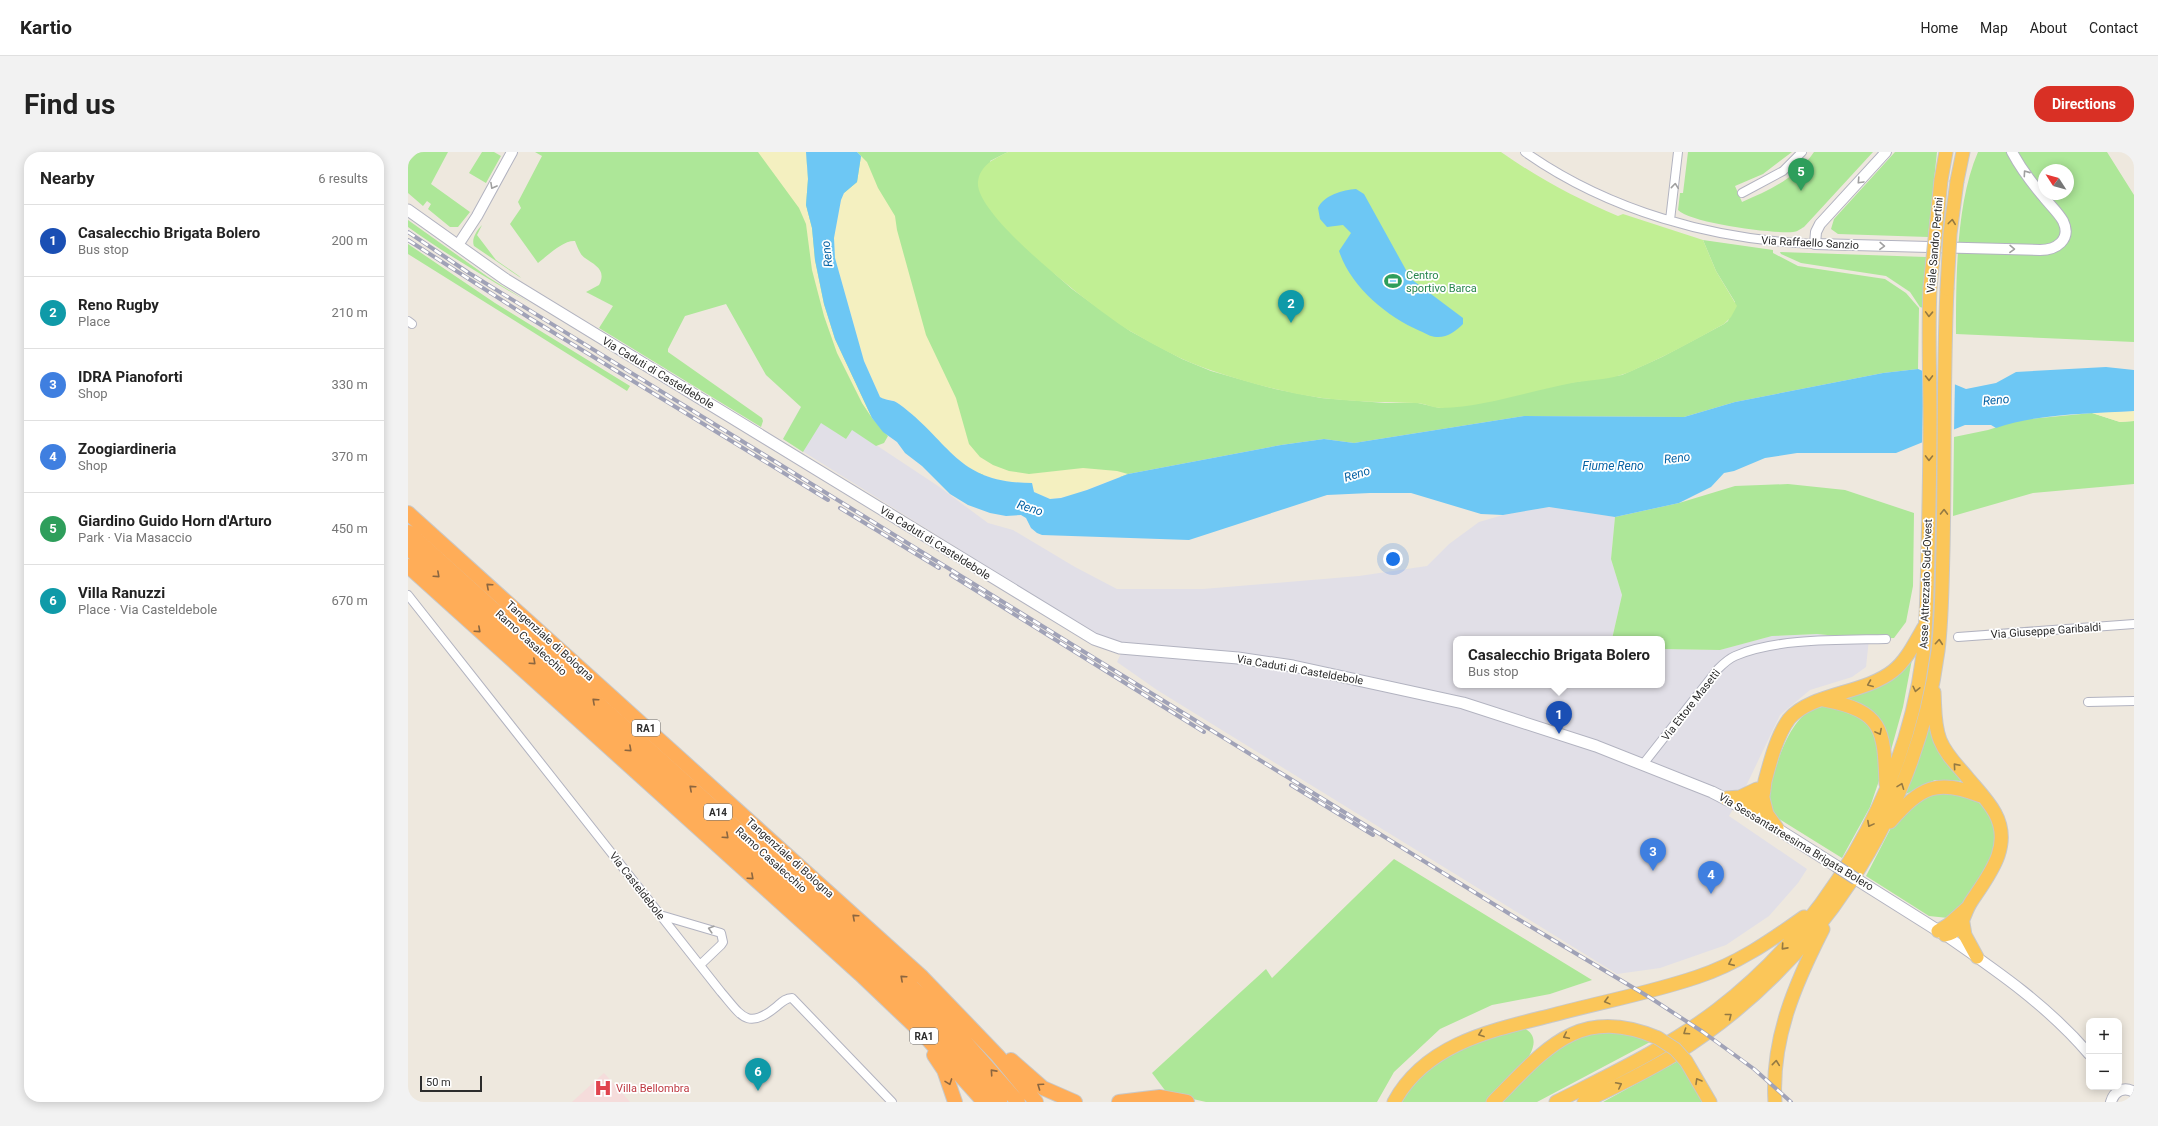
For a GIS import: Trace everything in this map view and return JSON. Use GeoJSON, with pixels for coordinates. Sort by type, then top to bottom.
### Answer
{"type":"FeatureCollection","features":[{"type":"Feature","properties":{"kind":"highway","name":"Viale Sandro Pertini"},"geometry":{"type":"LineString","coordinates":[[1928,339],[1930,288],[1941,180],[1946,152]]}},
{"type":"Feature","properties":{"kind":"highway","name":"Viale Sandro Pertini"},"geometry":{"type":"LineString","coordinates":[[1946,339],[1950,234],[1963,152]]}},
{"type":"Feature","properties":{"kind":"highway"},"geometry":{"type":"LineString","coordinates":[[1959,175],[1967,152]]}},
{"type":"Feature","properties":{"kind":"highway","name":"Asse Attrezzato Sud-Ovest"},"geometry":{"type":"LineString","coordinates":[[1556,1102],[1645,1057],[1717,1010],[1779,953],[1818,907],[1846,867],[1886,789],[1902,747],[1923,656],[1926,623],[1930,419],[1928,339]]}},
{"type":"Feature","properties":{"kind":"highway","name":"Asse Attrezzato Sud-Ovest"},"geometry":{"type":"LineString","coordinates":[[1584,1102],[1662,1062],[1730,1015],[1761,989],[1789,960],[1836,905],[1879,834],[1908,767],[1933,681],[1941,612],[1946,339]]}},
{"type":"Feature","properties":{"kind":"highway","name":"Tangenziale di Bologna"},"geometry":{"type":"LineString","coordinates":[[408,513],[922,977],[998,1056],[1036,1102]]}},
{"type":"Feature","properties":{"kind":"highway","name":"Ramo Casalecchio"},"geometry":{"type":"LineString","coordinates":[[408,532],[911,986],[951,1026],[1018,1102]]}},
{"type":"Feature","properties":{"kind":"highway","name":"Ramo Casalecchio"},"geometry":{"type":"LineString","coordinates":[[408,548],[894,988],[947,1041],[1000,1102]]}},
{"type":"Feature","properties":{"kind":"highway","name":"RA1"},"geometry":{"type":"LineString","coordinates":[[408,566],[860,974],[923,1034],[984,1102]]}},
{"type":"Feature","properties":{"kind":"highway"},"geometry":{"type":"LineString","coordinates":[[1749,811],[1759,805],[1758,795],[1766,779],[1780,738],[1789,719],[1802,708],[1874,683],[1893,670],[1906,657],[1926,623]]}},
{"type":"Feature","properties":{"kind":"highway"},"geometry":{"type":"LineString","coordinates":[[1933,681],[1935,722],[1940,741],[1951,759],[1998,819],[2002,844],[1996,862],[1969,905],[1942,933]]}},
{"type":"Feature","properties":{"kind":"highway"},"geometry":{"type":"LineString","coordinates":[[1824,700],[1852,706],[1873,721],[1882,737],[1885,748],[1886,789]]}},
{"type":"Feature","properties":{"kind":"highway"},"geometry":{"type":"LineString","coordinates":[[1879,834],[1909,800],[1922,792],[1936,787],[1954,786],[1981,796]]}},
{"type":"Feature","properties":{"kind":"highway"},"geometry":{"type":"LineString","coordinates":[[1726,798],[1758,795]]}},
{"type":"Feature","properties":{"kind":"highway"},"geometry":{"type":"LineString","coordinates":[[1758,795],[1767,814],[1777,828]]}},
{"type":"Feature","properties":{"kind":"highway"},"geometry":{"type":"LineString","coordinates":[[1775,1102],[1777,1051],[1785,1016],[1801,973],[1836,905]]}},
{"type":"Feature","properties":{"kind":"highway"},"geometry":{"type":"LineString","coordinates":[[1969,905],[1963,923],[1963,930],[1967,942],[1977,957]]}},
{"type":"Feature","properties":{"kind":"highway"},"geometry":{"type":"LineString","coordinates":[[1394,1102],[1414,1073],[1437,1056],[1463,1041],[1503,1028],[1696,978],[1740,959],[1765,945],[1818,907]]}},
{"type":"Feature","properties":{"kind":"highway"},"geometry":{"type":"LineString","coordinates":[[1942,933],[1955,932],[1963,923]]}},
{"type":"Feature","properties":{"kind":"highway"},"geometry":{"type":"LineString","coordinates":[[860,974],[900,1021],[936,1059],[949,1081],[955,1102]]}},
{"type":"Feature","properties":{"kind":"highway"},"geometry":{"type":"LineString","coordinates":[[956,1011],[988,1035],[1035,1082],[1051,1093],[1076,1102]]}},
{"type":"Feature","properties":{"kind":"highway"},"geometry":{"type":"LineString","coordinates":[[1493,1102],[1549,1047],[1579,1031],[1597,1027],[1618,1026],[1638,1030],[1658,1038],[1675,1049],[1686,1061],[1710,1102]]}},
{"type":"Feature","properties":{"kind":"highway"},"geometry":{"type":"LineString","coordinates":[[1119,1102],[1160,1097],[1187,1102]]}},
{"type":"Feature","properties":{"kind":"main road"},"geometry":{"type":"LineString","coordinates":[[408,205],[431,225]]}},
{"type":"Feature","properties":{"kind":"main road"},"geometry":{"type":"LineString","coordinates":[[408,210],[431,225]]}},
{"type":"Feature","properties":{"kind":"main road","name":"Via Caduti di Casteldebole"},"geometry":{"type":"LineString","coordinates":[[431,225],[512,283],[1094,639],[1126,649],[1238,658],[1293,666],[1463,703]]}},
{"type":"Feature","properties":{"kind":"main road","name":"Via Sessantatreesima Brigata Bolero"},"geometry":{"type":"LineString","coordinates":[[1463,703],[1644,763],[1726,798],[1777,828],[1942,933]]}},
{"type":"Feature","properties":{"kind":"street"},"geometry":{"type":"LineString","coordinates":[[458,245],[477,216],[512,152]]}},
{"type":"Feature","properties":{"kind":"street","name":"Via Raffaello Sanzio"},"geometry":{"type":"LineString","coordinates":[[1525,152],[1566,177],[1643,212],[1670,220],[1753,239],[1815,244],[2040,250],[2054,248],[2063,241],[2063,220],[2041,194],[2012,152]]}},
{"type":"Feature","properties":{"kind":"street"},"geometry":{"type":"LineString","coordinates":[[1670,220],[1678,152]]}},
{"type":"Feature","properties":{"kind":"street"},"geometry":{"type":"LineString","coordinates":[[1742,193],[1784,171],[1802,152]]}},
{"type":"Feature","properties":{"kind":"street"},"geometry":{"type":"LineString","coordinates":[[1815,244],[1816,232],[1820,224],[1886,152]]}},
{"type":"Feature","properties":{"kind":"street","name":"Via Casteldebole"},"geometry":{"type":"LineString","coordinates":[[408,595],[660,915],[744,1018],[756,1020],[768,1014],[787,998],[792,998],[892,1102]]}},
{"type":"Feature","properties":{"kind":"street","name":"Via Giuseppe Garibaldi"},"geometry":{"type":"LineString","coordinates":[[1958,637],[2134,624]]}},
{"type":"Feature","properties":{"kind":"street","name":"Via Ettore Masetti"},"geometry":{"type":"LineString","coordinates":[[1644,763],[1718,669],[1733,657],[1761,648],[1815,641],[1886,639]]}},
{"type":"Feature","properties":{"kind":"street"},"geometry":{"type":"LineString","coordinates":[[2088,702],[2134,701]]}},
{"type":"Feature","properties":{"kind":"street"},"geometry":{"type":"LineString","coordinates":[[660,915],[721,933],[723,942],[700,965]]}},
{"type":"Feature","properties":{"kind":"street","name":"Via Sessantatreesima Brigata Bolero"},"geometry":{"type":"LineString","coordinates":[[1942,933],[2008,978],[2043,1006],[2086,1051]]}},
{"type":"Feature","properties":{"kind":"street"},"geometry":{"type":"LineString","coordinates":[[2122,1089],[2134,1092]]}},
{"type":"Feature","properties":{"kind":"street"},"geometry":{"type":"LineString","coordinates":[[2111,1102],[2116,1090]]}},
{"type":"Feature","properties":{"kind":"shaded area"},"geometry":{"type":"Polygon","coordinates":[[[801,407],[846,439],[852,429],[938,486],[988,523],[1013,530],[1075,567],[1117,589],[1203,589],[1359,576],[1427,566],[1449,544],[1479,522],[1503,515],[1549,507],[1615,517],[1611,559],[1622,595],[1613,636],[1453,636],[1453,688],[1665,688],[1665,649],[1720,650],[1772,636],[1817,634],[1869,639],[1866,667],[1852,677],[1810,690],[1780,715],[1747,784],[1729,816],[1807,869],[1798,883],[1769,916],[1726,945],[1660,968],[1617,974],[1157,690],[1117,662],[1125,645],[1100,636],[1076,622],[783,439],[801,407]]]}},
{"type":"Feature","properties":{"kind":"shaded area","name":"Villa Bellombra"},"geometry":{"type":"Polygon","coordinates":[[[604,1073],[630,1102],[572,1102],[604,1073]]]}},
{"type":"Feature","properties":{"kind":"green space"},"geometry":{"type":"Polygon","coordinates":[[[418,152],[448,152],[431,184],[470,212],[458,227],[450,227],[428,209],[431,204],[427,201],[423,206],[408,193],[408,162],[418,152]]]}},
{"type":"Feature","properties":{"kind":"green space"},"geometry":{"type":"Polygon","coordinates":[[[482,152],[494,152],[501,156],[486,183],[469,173],[482,152]]]}},
{"type":"Feature","properties":{"kind":"green space"},"geometry":{"type":"Polygon","coordinates":[[[535,152],[806,152],[808,179],[872,418],[888,436],[884,443],[876,446],[852,430],[846,439],[821,423],[803,452],[783,439],[801,407],[766,375],[726,304],[685,316],[668,349],[668,352],[762,418],[763,421],[761,427],[599,328],[613,306],[586,292],[599,285],[602,275],[599,268],[582,255],[575,241],[565,243],[538,263],[510,224],[521,208],[518,202],[542,156],[535,152]]]}},
{"type":"Feature","properties":{"kind":"green space"},"geometry":{"type":"Polygon","coordinates":[[[857,152],[1008,152],[990,161],[1055,274],[1072,289],[1130,331],[1182,359],[1211,371],[1275,389],[1321,398],[1385,403],[1418,403],[1440,408],[1508,392],[1622,375],[1662,357],[1728,321],[1735,302],[1716,271],[1703,240],[1773,250],[1773,253],[1798,266],[1885,279],[1906,293],[1919,308],[1918,369],[1883,373],[1735,402],[1684,417],[1524,416],[1354,443],[1324,439],[1281,445],[1128,474],[1122,477],[980,475],[844,193],[861,156],[857,152]]]}},
{"type":"Feature","properties":{"kind":"green space","name":"Centro sportivo Barca"},"geometry":{"type":"Polygon","coordinates":[[[1008,152],[1501,152],[1543,179],[1618,216],[1623,214],[1703,240],[1716,271],[1737,306],[1731,317],[1724,324],[1665,356],[1627,373],[1615,377],[1556,386],[1491,402],[1441,408],[1418,403],[1368,402],[1322,398],[1294,393],[1266,387],[1180,358],[1130,331],[1068,285],[1016,239],[996,217],[982,197],[978,182],[979,176],[988,163],[1008,152]]]}},
{"type":"Feature","properties":{"kind":"green space"},"geometry":{"type":"Polygon","coordinates":[[[1688,152],[1792,152],[1763,174],[1735,186],[1742,202],[1763,193],[1791,176],[1814,152],[1873,152],[1804,227],[1794,232],[1783,232],[1733,227],[1698,219],[1686,215],[1678,210],[1680,193],[1683,193],[1688,152]]]}},
{"type":"Feature","properties":{"kind":"green space"},"geometry":{"type":"Polygon","coordinates":[[[1895,152],[1937,152],[1928,237],[1838,234],[1831,229],[1834,219],[1895,152]]]}},
{"type":"Feature","properties":{"kind":"green space"},"geometry":{"type":"Polygon","coordinates":[[[1978,152],[2107,152],[2134,195],[2134,342],[1956,334],[1957,265],[1961,217],[1965,194],[1978,152]]]}},
{"type":"Feature","properties":{"kind":"green space"},"geometry":{"type":"Polygon","coordinates":[[[408,220],[488,277],[533,305],[423,238],[408,227],[408,220]]]}},
{"type":"Feature","properties":{"kind":"green space"},"geometry":{"type":"Polygon","coordinates":[[[482,225],[477,235],[496,260],[521,278],[474,246],[473,240],[476,232],[482,225]]]}},
{"type":"Feature","properties":{"kind":"green space"},"geometry":{"type":"Polygon","coordinates":[[[408,244],[495,303],[630,386],[627,391],[408,254],[408,244]]]}},
{"type":"Feature","properties":{"kind":"green space"},"geometry":{"type":"Polygon","coordinates":[[[1780,252],[1926,257],[1923,308],[1920,307],[1910,292],[1886,276],[1801,263],[1781,254],[1780,252]]]}},
{"type":"Feature","properties":{"kind":"green space"},"geometry":{"type":"Polygon","coordinates":[[[2092,413],[2120,422],[2134,421],[2134,484],[2033,493],[1953,516],[1954,437],[1988,430],[2019,420],[2092,413]]]}},
{"type":"Feature","properties":{"kind":"green space"},"geometry":{"type":"Polygon","coordinates":[[[1788,484],[1845,490],[1914,513],[1913,586],[1906,622],[1894,638],[1869,639],[1817,634],[1772,636],[1720,650],[1665,649],[1665,636],[1613,636],[1622,595],[1611,559],[1615,517],[1679,503],[1735,486],[1788,484]]]}},
{"type":"Feature","properties":{"kind":"green space"},"geometry":{"type":"Polygon","coordinates":[[[1913,654],[1903,707],[1891,750],[1885,729],[1876,716],[1846,697],[1913,654]]]}},
{"type":"Feature","properties":{"kind":"green space"},"geometry":{"type":"Polygon","coordinates":[[[1841,707],[1865,717],[1879,738],[1883,769],[1870,807],[1842,858],[1776,817],[1766,802],[1777,763],[1789,735],[1797,723],[1806,714],[1816,708],[1841,707]]]}},
{"type":"Feature","properties":{"kind":"green space"},"geometry":{"type":"Polygon","coordinates":[[[1929,725],[1942,756],[1963,781],[1935,780],[1906,794],[1929,725]]]}},
{"type":"Feature","properties":{"kind":"green space"},"geometry":{"type":"Polygon","coordinates":[[[1930,792],[1968,795],[1982,805],[1992,821],[1997,837],[1990,860],[1964,907],[1948,918],[1929,916],[1866,876],[1894,822],[1930,792]]]}},
{"type":"Feature","properties":{"kind":"green space"},"geometry":{"type":"Polygon","coordinates":[[[1394,859],[1592,980],[1550,994],[1492,1005],[1440,1029],[1394,1072],[1377,1102],[1206,1102],[1167,1093],[1152,1073],[1266,969],[1272,978],[1394,859]]]}},
{"type":"Feature","properties":{"kind":"green space"},"geometry":{"type":"Polygon","coordinates":[[[1524,1028],[1532,1035],[1533,1045],[1529,1055],[1512,1077],[1486,1102],[1397,1102],[1408,1084],[1456,1048],[1524,1028]]]}},
{"type":"Feature","properties":{"kind":"green space"},"geometry":{"type":"Polygon","coordinates":[[[1607,1029],[1652,1041],[1537,1102],[1499,1102],[1559,1044],[1607,1029]]]}},
{"type":"Feature","properties":{"kind":"green space"},"geometry":{"type":"Polygon","coordinates":[[[1678,1061],[1704,1102],[1603,1102],[1678,1061]]]}},
{"type":"Feature","properties":{"kind":"sand"},"geometry":{"type":"Polygon","coordinates":[[[758,152],[806,152],[808,179],[806,205],[812,228],[815,260],[824,304],[835,339],[872,418],[862,403],[837,353],[824,316],[812,270],[806,224],[799,208],[758,152]]]}},
{"type":"Feature","properties":{"kind":"sand"},"geometry":{"type":"Polygon","coordinates":[[[861,156],[867,162],[878,188],[895,216],[897,230],[926,335],[956,398],[969,444],[980,457],[993,465],[1009,471],[1029,474],[1083,468],[1117,471],[1128,474],[1070,496],[1050,499],[1034,492],[1032,483],[1009,482],[990,477],[974,470],[961,462],[907,410],[891,400],[880,397],[864,361],[835,258],[834,238],[841,200],[844,193],[857,182],[861,156]]]}},
{"type":"Feature","properties":{"kind":"sand"},"geometry":{"type":"Polygon","coordinates":[[[2134,411],[2134,421],[2120,422],[2092,413],[2134,411]]]}},
{"type":"Feature","properties":{"kind":"water","name":"Fiume Reno"},"geometry":{"type":"Polygon","coordinates":[[[806,152],[857,152],[861,156],[857,182],[844,193],[841,200],[834,238],[835,258],[864,361],[880,397],[894,401],[917,418],[956,458],[970,468],[986,476],[1007,481],[1032,483],[1034,492],[1050,499],[1061,498],[1087,490],[1128,474],[1281,445],[1324,439],[1354,443],[1524,416],[1684,417],[1735,402],[1883,373],[1918,369],[1966,389],[1996,383],[2016,372],[2106,367],[2134,370],[2134,411],[2030,419],[1996,428],[1991,425],[1965,425],[1896,453],[1797,453],[1765,458],[1734,471],[1724,473],[1711,487],[1679,503],[1615,517],[1549,507],[1503,515],[1481,514],[1411,493],[1370,493],[1327,495],[1189,540],[1042,535],[1031,528],[1026,518],[1021,515],[1006,516],[990,513],[968,505],[950,494],[922,466],[905,453],[897,442],[883,432],[872,418],[835,339],[824,304],[815,260],[812,228],[806,205],[808,179],[806,152]]]}},
{"type":"Feature","properties":{"kind":"water"},"geometry":{"type":"Polygon","coordinates":[[[1356,189],[1364,194],[1411,279],[1463,318],[1463,324],[1448,335],[1434,337],[1407,325],[1371,299],[1352,277],[1339,251],[1351,233],[1343,225],[1327,227],[1320,219],[1318,208],[1321,203],[1334,194],[1356,189]]]}},
{"type":"Feature","properties":{"kind":"pier"},"geometry":{"type":"Polygon","coordinates":[[[1924,369],[1955,380],[1954,431],[1922,444],[1924,369]]]}},
{"type":"Feature","properties":{"kind":"railway"},"geometry":{"type":"LineString","coordinates":[[408,232],[469,273],[1513,916],[1649,997],[1703,1032],[1754,1069],[1791,1102]]}},
{"type":"Feature","properties":{"kind":"railway"},"geometry":{"type":"LineString","coordinates":[[408,240],[528,317],[828,500]]}},
{"type":"Feature","properties":{"kind":"railway"},"geometry":{"type":"LineString","coordinates":[[840,508],[939,568]]}},
{"type":"Feature","properties":{"kind":"railway"},"geometry":{"type":"LineString","coordinates":[[951,575],[1204,732]]}},
{"type":"Feature","properties":{"kind":"railway"},"geometry":{"type":"LineString","coordinates":[[1291,785],[1373,835]]}},
{"type":"Feature","properties":{"kind":"place","name":"Giardino Guido Horn d'Arturo"},"geometry":{"type":"Point","coordinates":[1801,191]}},
{"type":"Feature","properties":{"kind":"place","name":"Centro sportivo Barca"},"geometry":{"type":"Point","coordinates":[1393,281]}},
{"type":"Feature","properties":{"kind":"place","name":"Reno Rugby"},"geometry":{"type":"Point","coordinates":[1291,323]}},
{"type":"Feature","properties":{"kind":"place","name":"Casalecchio Brigata Bolero"},"geometry":{"type":"Point","coordinates":[1559,734]}},
{"type":"Feature","properties":{"kind":"place","name":"IDRA Pianoforti"},"geometry":{"type":"Point","coordinates":[1653,871]}},
{"type":"Feature","properties":{"kind":"place","name":"Zoogiardineria"},"geometry":{"type":"Point","coordinates":[1711,894]}},
{"type":"Feature","properties":{"kind":"place","name":"Villa Bellombra"},"geometry":{"type":"Point","coordinates":[603,1088]}},
{"type":"Feature","properties":{"kind":"place","name":"Villa Ranuzzi"},"geometry":{"type":"Point","coordinates":[758,1091]}},
{"type":"Feature","properties":{"kind":"water label","name":"Reno"},"geometry":{"type":"Point","coordinates":[827,254]}},
{"type":"Feature","properties":{"kind":"water label","name":"Reno"},"geometry":{"type":"Point","coordinates":[1996,400]}},
{"type":"Feature","properties":{"kind":"water label","name":"Reno"},"geometry":{"type":"Point","coordinates":[1677,458]}},
{"type":"Feature","properties":{"kind":"water label","name":"Reno"},"geometry":{"type":"Point","coordinates":[1357,474]}},
{"type":"Feature","properties":{"kind":"water label","name":"Reno"},"geometry":{"type":"Point","coordinates":[1030,508]}}]}
